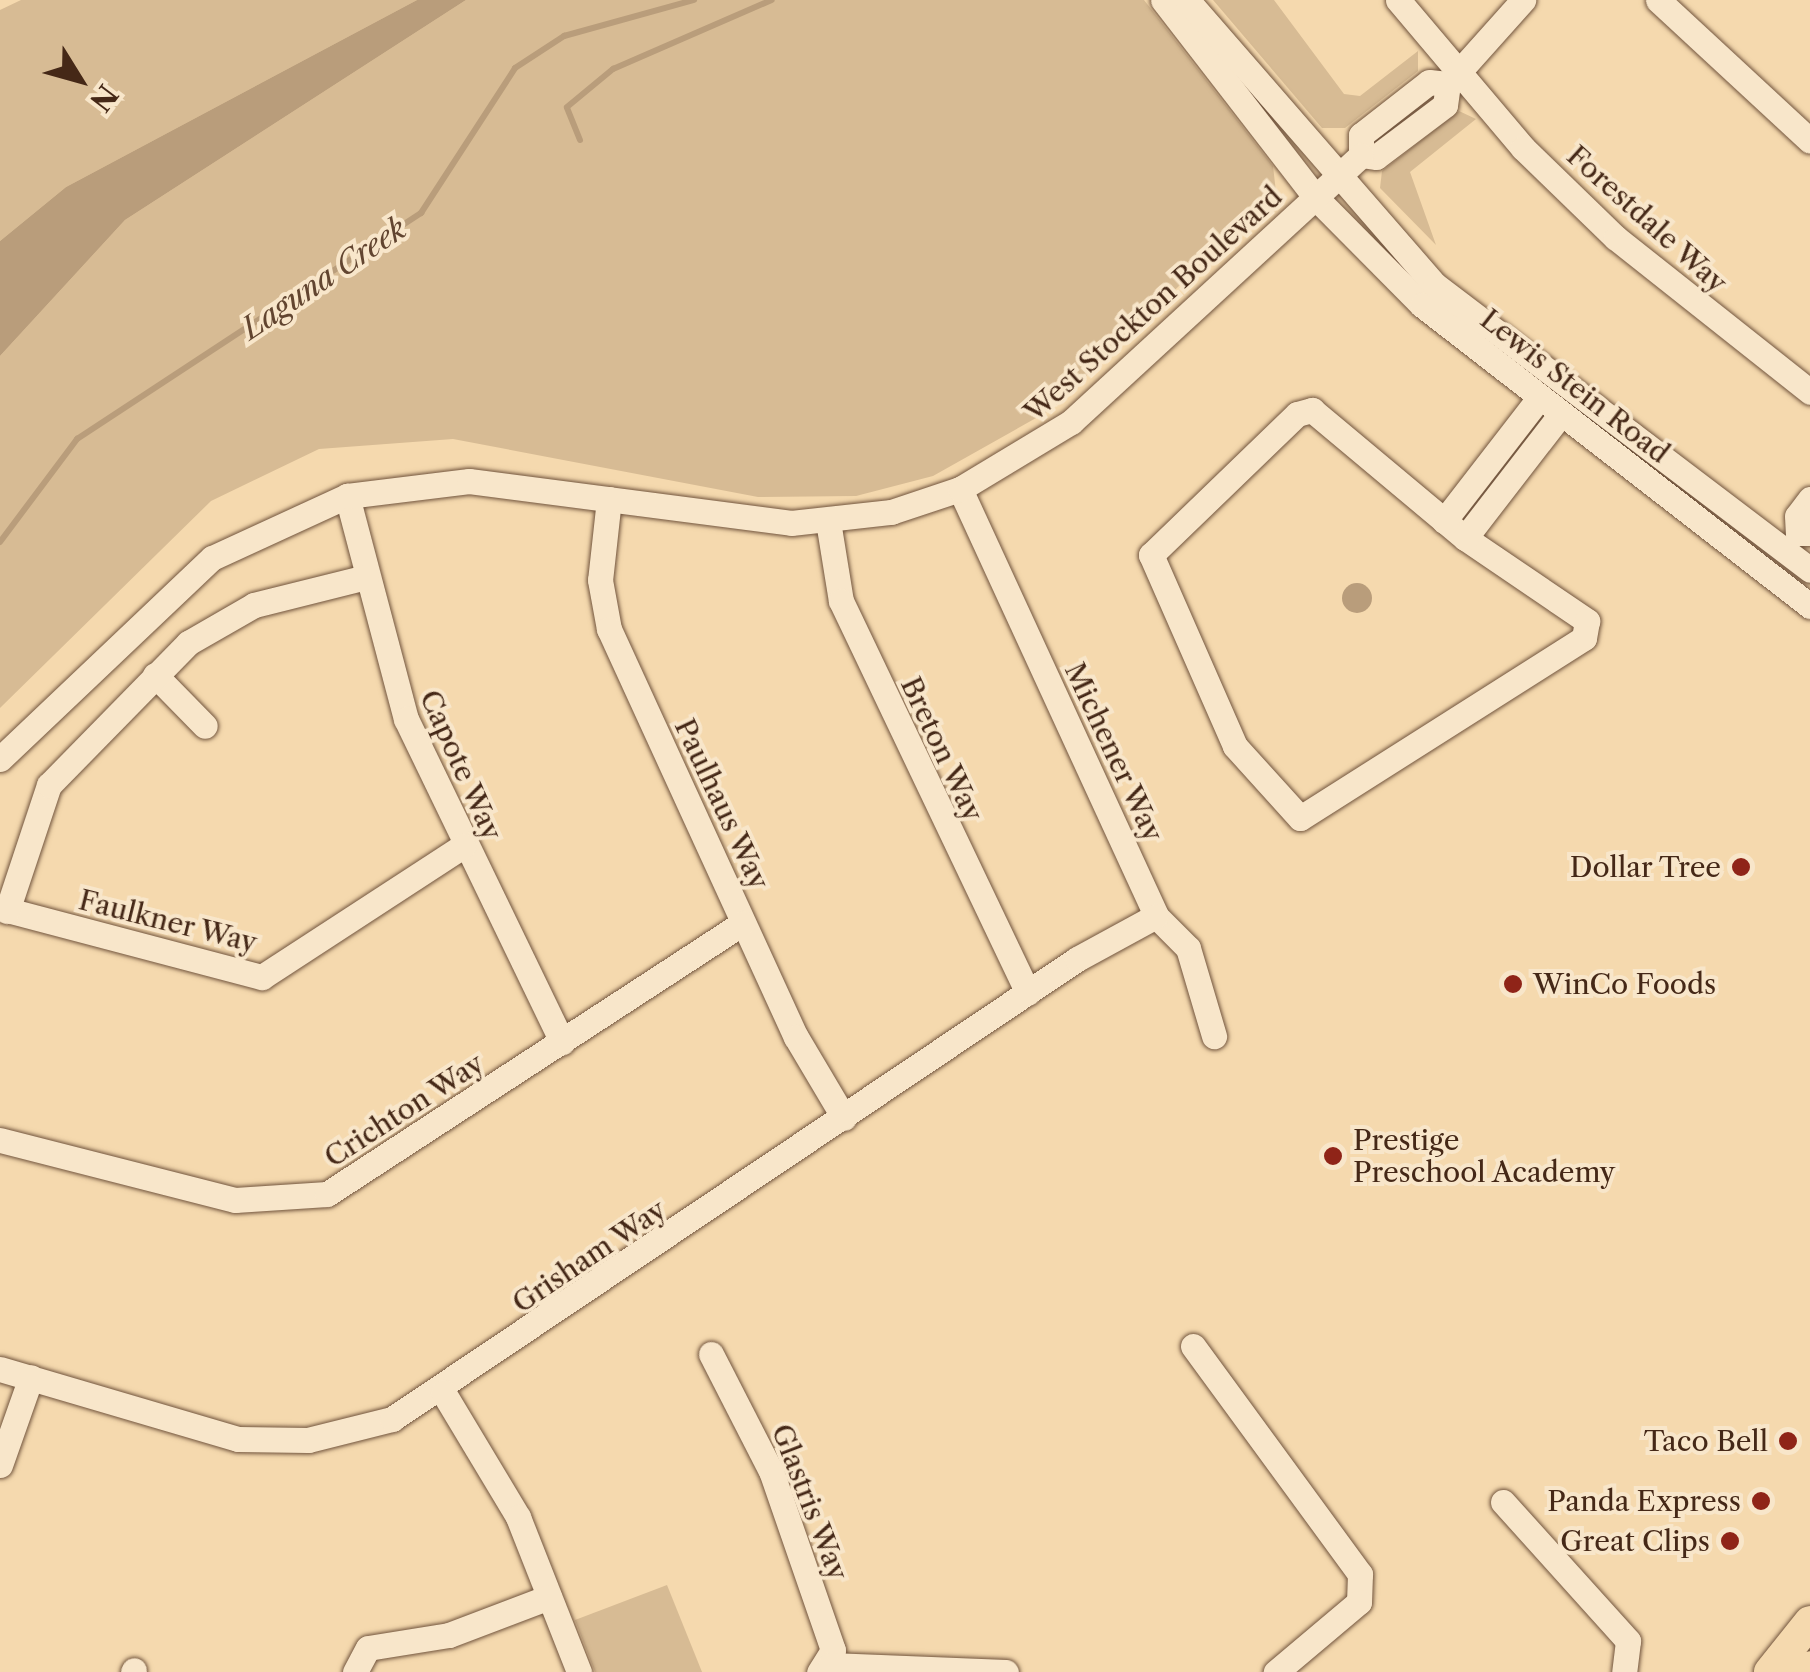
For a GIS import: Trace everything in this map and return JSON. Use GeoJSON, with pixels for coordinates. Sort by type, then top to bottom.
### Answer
{"type":"FeatureCollection","features":[{"type":"Feature","properties":{"kind":"main road"},"geometry":{"type":"LineString","coordinates":[[1770,1672],[1810,1622]]}},
{"type":"Feature","properties":{"kind":"street","name":"Lewis Stein Road"},"geometry":{"type":"LineString","coordinates":[[1162,0],[1317,199],[1422,305],[1539,398],[1798,589],[1810,606]]}},
{"type":"Feature","properties":{"kind":"street","name":"Lewis Stein Road"},"geometry":{"type":"LineString","coordinates":[[1187,0],[1435,285],[1798,539],[1810,570]]}},
{"type":"Feature","properties":{"kind":"street","name":"Forestdale Way"},"geometry":{"type":"LineString","coordinates":[[1398,0],[1453,80],[1616,238],[1810,392]]}},
{"type":"Feature","properties":{"kind":"street"},"geometry":{"type":"LineString","coordinates":[[1317,199],[1361,155],[1361,135],[1429,82],[1453,80],[1523,0]]}},
{"type":"Feature","properties":{"kind":"street"},"geometry":{"type":"LineString","coordinates":[[1658,0],[1810,142]]}},
{"type":"Feature","properties":{"kind":"street","name":"West Stockton Boulevard"},"geometry":{"type":"LineString","coordinates":[[0,759],[188,577],[252,534],[346,496],[469,481],[744,521],[828,522],[960,489],[1072,422],[1317,199]]}},
{"type":"Feature","properties":{"kind":"street"},"geometry":{"type":"LineString","coordinates":[[1444,521],[1539,398]]}},
{"type":"Feature","properties":{"kind":"street"},"geometry":{"type":"LineString","coordinates":[[1312,410],[1444,521],[1579,609],[1584,638],[1300,818],[1235,746],[1160,580],[1156,543],[1312,410]]}},
{"type":"Feature","properties":{"kind":"street"},"geometry":{"type":"LineString","coordinates":[[1465,538],[1561,414]]}},
{"type":"Feature","properties":{"kind":"street","name":"Michener Way"},"geometry":{"type":"LineString","coordinates":[[960,489],[1156,916],[1188,948],[1214,1036]]}},
{"type":"Feature","properties":{"kind":"street","name":"Capote Way"},"geometry":{"type":"LineString","coordinates":[[346,496],[406,720],[463,846],[562,1042]]}},
{"type":"Feature","properties":{"kind":"street","name":"Paulhaus Way"},"geometry":{"type":"LineString","coordinates":[[608,499],[600,580],[609,629],[744,923],[844,1118]]}},
{"type":"Feature","properties":{"kind":"street"},"geometry":{"type":"LineString","coordinates":[[1798,539],[1810,499]]}},
{"type":"Feature","properties":{"kind":"street","name":"Breton Way"},"geometry":{"type":"LineString","coordinates":[[828,522],[841,600],[1028,993]]}},
{"type":"Feature","properties":{"kind":"street"},"geometry":{"type":"LineString","coordinates":[[3,909],[49,785],[155,675],[230,614],[366,577]]}},
{"type":"Feature","properties":{"kind":"street"},"geometry":{"type":"LineString","coordinates":[[155,675],[204,726]]}},
{"type":"Feature","properties":{"kind":"street","name":"Faulkner Way"},"geometry":{"type":"LineString","coordinates":[[3,909],[262,977],[463,846]]}},
{"type":"Feature","properties":{"kind":"street","name":"Grisham Way"},"geometry":{"type":"LineString","coordinates":[[0,1369],[197,1432],[279,1442],[351,1432],[443,1392],[1028,993],[1156,916]]}},
{"type":"Feature","properties":{"kind":"street","name":"Crichton Way"},"geometry":{"type":"LineString","coordinates":[[0,1140],[235,1200],[297,1202],[356,1182],[744,923]]}},
{"type":"Feature","properties":{"kind":"street"},"geometry":{"type":"LineString","coordinates":[[1193,1346],[1360,1574],[1360,1602],[1276,1672]]}},
{"type":"Feature","properties":{"kind":"street","name":"Glastris Way"},"geometry":{"type":"LineString","coordinates":[[711,1354],[771,1471],[834,1650],[825,1668]]}},
{"type":"Feature","properties":{"kind":"street"},"geometry":{"type":"LineString","coordinates":[[0,1465],[31,1377]]}},
{"type":"Feature","properties":{"kind":"street"},"geometry":{"type":"LineString","coordinates":[[443,1392],[513,1508],[579,1672]]}},
{"type":"Feature","properties":{"kind":"street"},"geometry":{"type":"LineString","coordinates":[[1503,1502],[1628,1641],[1624,1672]]}},
{"type":"Feature","properties":{"kind":"street"},"geometry":{"type":"LineString","coordinates":[[355,1672],[368,1648],[439,1638],[549,1597]]}},
{"type":"Feature","properties":{"kind":"street"},"geometry":{"type":"LineString","coordinates":[[825,1668],[1006,1672]]}},
{"type":"Feature","properties":{"kind":"shaded area"},"geometry":{"type":"Polygon","coordinates":[[[21,0],[417,0],[66,187],[0,241],[0,10],[21,0]]]}},
{"type":"Feature","properties":{"kind":"shaded area"},"geometry":{"type":"Polygon","coordinates":[[[417,0],[466,0],[125,220],[0,356],[0,241],[66,187],[417,0]]]}},
{"type":"Feature","properties":{"kind":"shaded area"},"geometry":{"type":"Polygon","coordinates":[[[466,0],[1144,0],[1273,166],[1276,192],[1052,409],[933,476],[856,496],[758,497],[453,439],[319,449],[211,501],[0,708],[0,356],[125,220],[466,0]]]}},
{"type":"Feature","properties":{"kind":"shaded area"},"geometry":{"type":"Polygon","coordinates":[[[1213,0],[1274,0],[1344,94],[1360,96],[1418,51],[1418,71],[1345,128],[1322,128],[1213,0]]]}},
{"type":"Feature","properties":{"kind":"shaded area"},"geometry":{"type":"Polygon","coordinates":[[[1459,111],[1476,119],[1410,172],[1436,245],[1380,188],[1382,171],[1459,111]]]}},
{"type":"Feature","properties":{"kind":"shaded area"},"geometry":{"type":"Polygon","coordinates":[[[1357,583],[1368,587],[1372,598],[1368,609],[1357,613],[1346,609],[1342,598],[1346,587],[1357,583]]]}},
{"type":"Feature","properties":{"kind":"shaded area"},"geometry":{"type":"Polygon","coordinates":[[[667,1585],[702,1672],[595,1672],[575,1620],[667,1585]]]}},
{"type":"Feature","properties":{"kind":"waterway","name":"Laguna Creek"},"geometry":{"type":"LineString","coordinates":[[0,542],[77,439],[421,213],[515,68],[564,36],[694,0]]}},
{"type":"Feature","properties":{"kind":"waterway","name":"Laguna Creek"},"geometry":{"type":"LineString","coordinates":[[580,140],[567,107],[613,69],[772,0]]}},
{"type":"Feature","properties":{"kind":"place","name":"Dollar Tree"},"geometry":{"type":"Point","coordinates":[1741,867]}},
{"type":"Feature","properties":{"kind":"place","name":"WinCo Foods"},"geometry":{"type":"Point","coordinates":[1513,984]}},
{"type":"Feature","properties":{"kind":"place","name":"Prestige Preschool Academy"},"geometry":{"type":"Point","coordinates":[1333,1156]}},
{"type":"Feature","properties":{"kind":"place","name":"Taco Bell"},"geometry":{"type":"Point","coordinates":[1788,1441]}},
{"type":"Feature","properties":{"kind":"place","name":"Panda Express"},"geometry":{"type":"Point","coordinates":[1761,1501]}},
{"type":"Feature","properties":{"kind":"place","name":"Great Clips"},"geometry":{"type":"Point","coordinates":[1730,1541]}}]}
